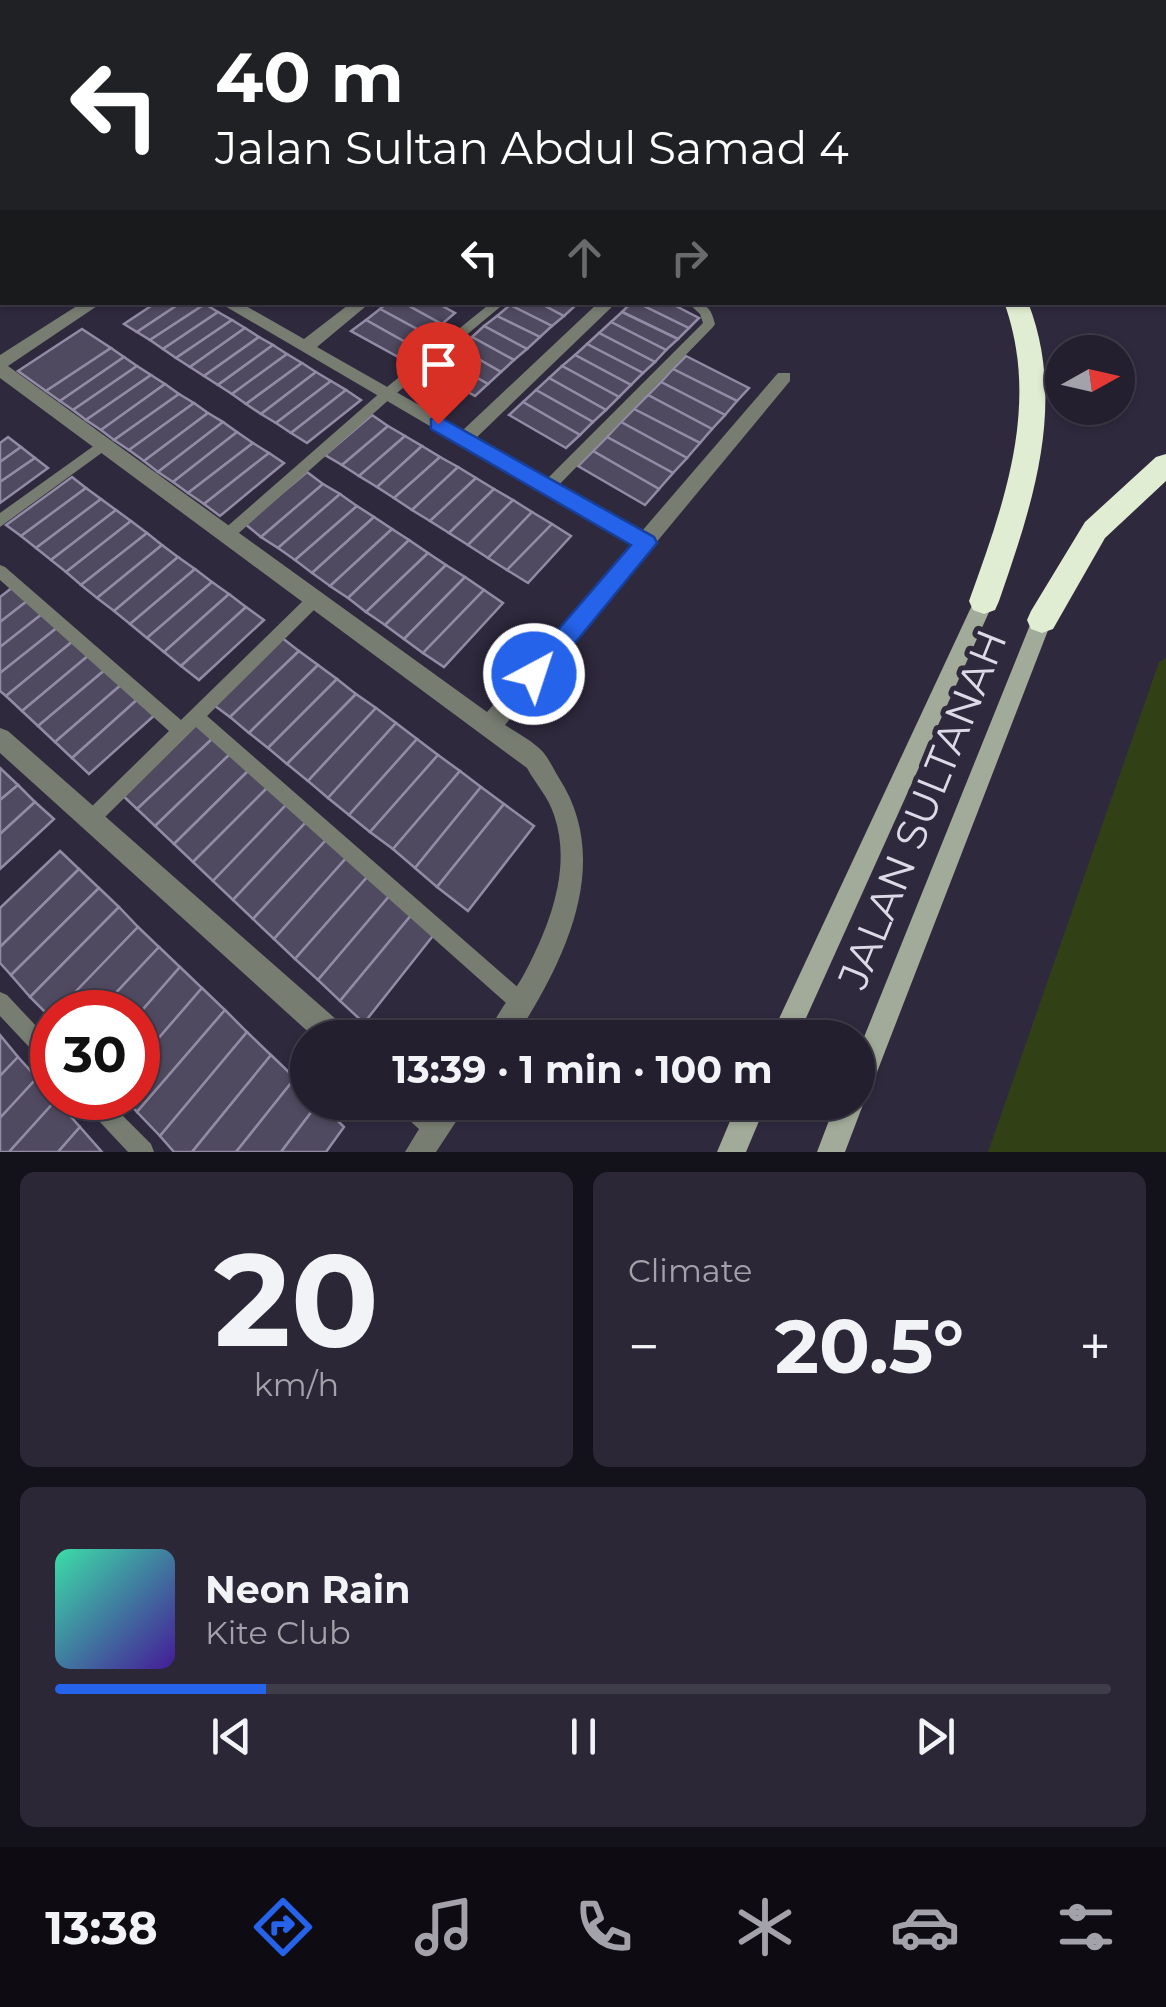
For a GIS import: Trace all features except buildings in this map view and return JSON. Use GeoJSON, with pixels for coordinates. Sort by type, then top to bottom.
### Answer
{"type":"FeatureCollection","features":[{"type":"Feature","properties":{"kind":"highway"},"geometry":{"type":"LineString","coordinates":[[984,600],[1020,498],[1030,435],[1033,362],[1017,305]]}},
{"type":"Feature","properties":{"kind":"highway"},"geometry":{"type":"LineString","coordinates":[[1042,620],[1096,530],[1166,464]]}},
{"type":"Feature","properties":{"kind":"street"},"geometry":{"type":"LineString","coordinates":[[91,305],[0,367],[535,760],[566,814],[575,879],[533,988],[511,1020]]}},
{"type":"Feature","properties":{"kind":"street"},"geometry":{"type":"LineString","coordinates":[[239,305],[305,348],[646,543]]}},
{"type":"Feature","properties":{"kind":"street"},"geometry":{"type":"LineString","coordinates":[[305,348],[359,305]]}},
{"type":"Feature","properties":{"kind":"street"},"geometry":{"type":"LineString","coordinates":[[464,439],[606,305]]}},
{"type":"Feature","properties":{"kind":"street"},"geometry":{"type":"LineString","coordinates":[[490,727],[784,377]]}},
{"type":"Feature","properties":{"kind":"street","name":"JALAN SULTANAH"},"geometry":{"type":"LineString","coordinates":[[791,1020],[984,600]]}},
{"type":"Feature","properties":{"kind":"street","name":"JALAN SULTANAH"},"geometry":{"type":"LineString","coordinates":[[875,1042],[1042,620]]}},
{"type":"Feature","properties":{"kind":"street"},"geometry":{"type":"LineString","coordinates":[[0,738],[316,1020]]}},
{"type":"Feature","properties":{"kind":"street"},"geometry":{"type":"LineString","coordinates":[[430,1120],[438,1127]]}},
{"type":"Feature","properties":{"kind":"street"},"geometry":{"type":"LineString","coordinates":[[419,1152],[442,1120]]}},
{"type":"Feature","properties":{"kind":"street"},"geometry":{"type":"LineString","coordinates":[[731,1152],[746,1120]]}},
{"type":"Feature","properties":{"kind":"street"},"geometry":{"type":"LineString","coordinates":[[831,1152],[843,1120]]}},
{"type":"Feature","properties":{"kind":"lane"},"geometry":{"type":"LineString","coordinates":[[227,536],[386,394],[496,305]]}},
{"type":"Feature","properties":{"kind":"lane"},"geometry":{"type":"LineString","coordinates":[[547,488],[709,324],[706,312],[697,305]]}},
{"type":"Feature","properties":{"kind":"lane"},"geometry":{"type":"LineString","coordinates":[[0,521],[102,445]]}},
{"type":"Feature","properties":{"kind":"lane"},"geometry":{"type":"LineString","coordinates":[[0,571],[180,730]]}},
{"type":"Feature","properties":{"kind":"lane"},"geometry":{"type":"LineString","coordinates":[[90,819],[315,599]]}},
{"type":"Feature","properties":{"kind":"lane"},"geometry":{"type":"LineString","coordinates":[[196,716],[522,1004]]}},
{"type":"Feature","properties":{"kind":"lane"},"geometry":{"type":"LineString","coordinates":[[0,1002],[30,1034]]}},
{"type":"Feature","properties":{"kind":"lane"},"geometry":{"type":"LineString","coordinates":[[112,1120],[143,1152]]}},
{"type":"Feature","properties":{"kind":"green space"},"geometry":{"type":"Polygon","coordinates":[[[1166,658],[1166,1152],[988,1152],[1159,662],[1166,658]]]}},
{"type":"Feature","properties":{"kind":"route"},"geometry":{"type":"LineString","coordinates":[[438,424],[646,543],[534,674]]}}]}
